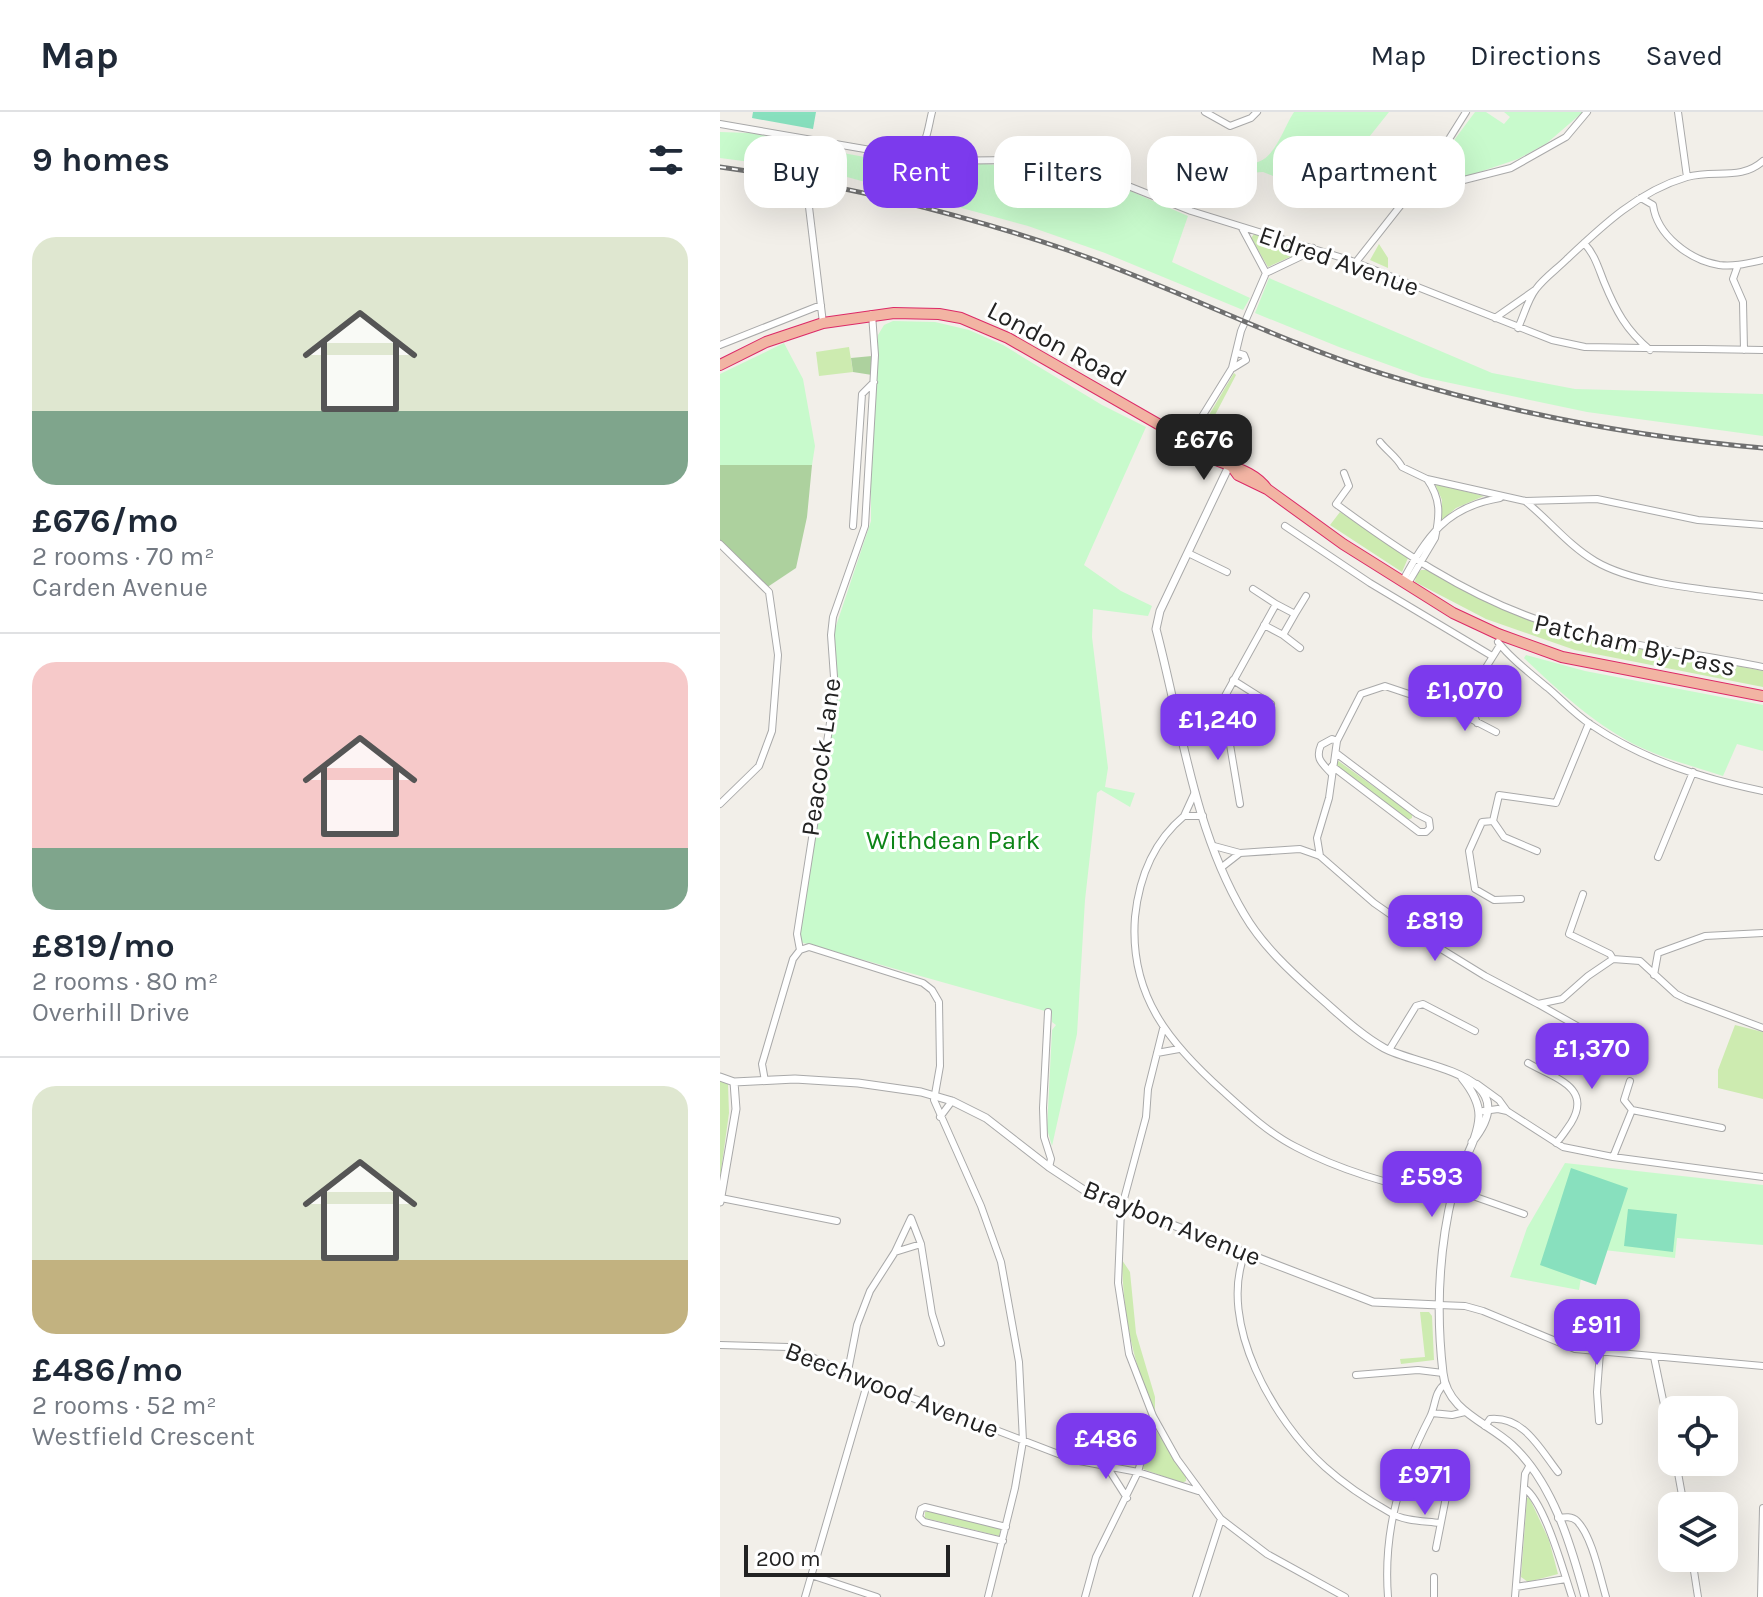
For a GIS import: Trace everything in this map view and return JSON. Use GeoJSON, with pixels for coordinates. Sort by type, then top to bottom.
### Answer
{"type":"FeatureCollection","features":[{"type":"Feature","properties":{"kind":"highway","name":"London Road"},"geometry":{"type":"LineString","coordinates":[[720,365],[766,342],[823,323],[872,314],[939,314],[982,326],[1184,437],[1197,440],[1225,457],[1229,466]]}},
{"type":"Feature","properties":{"kind":"highway","name":"London Road"},"geometry":{"type":"LineString","coordinates":[[1184,437],[1189,444],[1267,489],[1404,583],[1499,639]]}},
{"type":"Feature","properties":{"kind":"highway","name":"Patcham By-Pass"},"geometry":{"type":"LineString","coordinates":[[1499,639],[1559,656],[1763,696]]}},
{"type":"Feature","properties":{"kind":"street"},"geometry":{"type":"LineString","coordinates":[[924,136],[932,112]]}},
{"type":"Feature","properties":{"kind":"street"},"geometry":{"type":"LineString","coordinates":[[1205,112],[1230,126],[1251,118],[1257,112]]}},
{"type":"Feature","properties":{"kind":"street"},"geometry":{"type":"LineString","coordinates":[[1451,136],[1466,112]]}},
{"type":"Feature","properties":{"kind":"street"},"geometry":{"type":"LineString","coordinates":[[1465,180],[1511,168],[1566,137],[1587,112]]}},
{"type":"Feature","properties":{"kind":"street"},"geometry":{"type":"LineString","coordinates":[[1678,112],[1687,177]]}},
{"type":"Feature","properties":{"kind":"street","name":"Eldred Avenue"},"geometry":{"type":"LineString","coordinates":[[720,124],[791,136]]}},
{"type":"Feature","properties":{"kind":"street","name":"Eldred Avenue"},"geometry":{"type":"LineString","coordinates":[[978,160],[1013,160],[1071,166],[1127,184],[1191,211],[1356,262],[1552,340],[1585,347],[1763,350]]}},
{"type":"Feature","properties":{"kind":"street"},"geometry":{"type":"LineString","coordinates":[[1495,318],[1535,289],[1618,212],[1641,198],[1687,177],[1738,174],[1754,169],[1763,161]]}},
{"type":"Feature","properties":{"kind":"street"},"geometry":{"type":"LineString","coordinates":[[1659,189],[1653,205],[1658,226],[1699,258],[1718,265],[1763,260]]}},
{"type":"Feature","properties":{"kind":"street"},"geometry":{"type":"LineString","coordinates":[[1641,198],[1653,205]]}},
{"type":"Feature","properties":{"kind":"street"},"geometry":{"type":"LineString","coordinates":[[809,208],[823,323]]}},
{"type":"Feature","properties":{"kind":"street"},"geometry":{"type":"LineString","coordinates":[[1356,262],[1398,208]]}},
{"type":"Feature","properties":{"kind":"street"},"geometry":{"type":"LineString","coordinates":[[1242,228],[1266,273]]}},
{"type":"Feature","properties":{"kind":"street"},"geometry":{"type":"LineString","coordinates":[[1584,243],[1595,257],[1613,304],[1631,334],[1650,350]]}},
{"type":"Feature","properties":{"kind":"street"},"geometry":{"type":"LineString","coordinates":[[1184,437],[1198,423],[1232,368],[1241,331],[1266,273],[1313,248]]}},
{"type":"Feature","properties":{"kind":"street"},"geometry":{"type":"LineString","coordinates":[[1718,265],[1733,279],[1743,302],[1744,350]]}},
{"type":"Feature","properties":{"kind":"street"},"geometry":{"type":"LineString","coordinates":[[1733,279],[1738,265]]}},
{"type":"Feature","properties":{"kind":"street"},"geometry":{"type":"LineString","coordinates":[[1518,328],[1535,289]]}},
{"type":"Feature","properties":{"kind":"street"},"geometry":{"type":"LineString","coordinates":[[720,345],[821,305]]}},
{"type":"Feature","properties":{"kind":"street","name":"Peacock Lane"},"geometry":{"type":"LineString","coordinates":[[765,1081],[762,1064],[793,959],[800,950],[797,934],[835,691],[831,635],[833,617],[865,526],[874,382],[872,314]]}},
{"type":"Feature","properties":{"kind":"street"},"geometry":{"type":"LineString","coordinates":[[1630,349],[1631,334]]}},
{"type":"Feature","properties":{"kind":"street","name":"Peacock Lane"},"geometry":{"type":"LineString","coordinates":[[853,526],[862,394],[874,382]]}},
{"type":"Feature","properties":{"kind":"street"},"geometry":{"type":"LineString","coordinates":[[1197,440],[1198,423]]}},
{"type":"Feature","properties":{"kind":"street"},"geometry":{"type":"LineString","coordinates":[[1380,442],[1402,467],[1427,479],[1504,498],[1525,501],[1597,499],[1698,520],[1763,525]]}},
{"type":"Feature","properties":{"kind":"street"},"geometry":{"type":"LineString","coordinates":[[1229,466],[1160,611],[1156,629],[1195,792],[1222,867],[1244,915],[1280,960],[1365,1036],[1389,1050],[1458,1073],[1563,1147],[1613,1157],[1763,1177]]}},
{"type":"Feature","properties":{"kind":"street"},"geometry":{"type":"LineString","coordinates":[[1344,473],[1349,486],[1336,504],[1418,560],[1488,598],[1559,626],[1763,667]]}},
{"type":"Feature","properties":{"kind":"street"},"geometry":{"type":"LineString","coordinates":[[1427,479],[1440,504],[1437,529]]}},
{"type":"Feature","properties":{"kind":"street"},"geometry":{"type":"LineString","coordinates":[[1404,583],[1418,560],[1426,538],[1458,510],[1477,502],[1504,498]]}},
{"type":"Feature","properties":{"kind":"street"},"geometry":{"type":"LineString","coordinates":[[1525,501],[1591,559],[1610,570],[1671,584],[1763,597]]}},
{"type":"Feature","properties":{"kind":"street"},"geometry":{"type":"LineString","coordinates":[[1285,526],[1492,656]]}},
{"type":"Feature","properties":{"kind":"street"},"geometry":{"type":"LineString","coordinates":[[720,544],[769,592],[778,655],[772,731],[759,766],[720,804]]}},
{"type":"Feature","properties":{"kind":"street"},"geometry":{"type":"LineString","coordinates":[[1188,553],[1227,572]]}},
{"type":"Feature","properties":{"kind":"street"},"geometry":{"type":"LineString","coordinates":[[1351,570],[1362,556]]}},
{"type":"Feature","properties":{"kind":"street"},"geometry":{"type":"LineString","coordinates":[[1253,589],[1295,614]]}},
{"type":"Feature","properties":{"kind":"street"},"geometry":{"type":"LineString","coordinates":[[1283,635],[1306,596]]}},
{"type":"Feature","properties":{"kind":"street"},"geometry":{"type":"LineString","coordinates":[[1240,804],[1225,715],[1225,696],[1276,604]]}},
{"type":"Feature","properties":{"kind":"street"},"geometry":{"type":"LineString","coordinates":[[1264,625],[1300,648]]}},
{"type":"Feature","properties":{"kind":"street"},"geometry":{"type":"LineString","coordinates":[[1448,707],[1467,698],[1499,639],[1589,723],[1639,752],[1693,772],[1763,791]]}},
{"type":"Feature","properties":{"kind":"street"},"geometry":{"type":"LineString","coordinates":[[1233,680],[1271,704]]}},
{"type":"Feature","properties":{"kind":"street"},"geometry":{"type":"LineString","coordinates":[[1320,856],[1317,838],[1329,798],[1337,741],[1361,694],[1398,685],[1496,732]]}},
{"type":"Feature","properties":{"kind":"street"},"geometry":{"type":"LineString","coordinates":[[1467,698],[1477,723]]}},
{"type":"Feature","properties":{"kind":"street"},"geometry":{"type":"LineString","coordinates":[[1180,723],[1225,715]]}},
{"type":"Feature","properties":{"kind":"street"},"geometry":{"type":"LineString","coordinates":[[1537,851],[1504,837],[1493,821],[1499,795],[1556,803],[1589,723]]}},
{"type":"Feature","properties":{"kind":"street"},"geometry":{"type":"LineString","coordinates":[[1336,753],[1429,820],[1430,828],[1419,832],[1353,781],[1320,762],[1317,754],[1321,745],[1332,739],[1337,741]]}},
{"type":"Feature","properties":{"kind":"street"},"geometry":{"type":"LineString","coordinates":[[1353,781],[1360,772]]}},
{"type":"Feature","properties":{"kind":"street"},"geometry":{"type":"LineString","coordinates":[[1658,857],[1693,772]]}},
{"type":"Feature","properties":{"kind":"street"},"geometry":{"type":"LineString","coordinates":[[1195,792],[1184,816],[1158,843],[1144,872],[1136,909],[1133,944],[1145,993],[1163,1029],[1179,1049],[1244,1111],[1296,1147],[1398,1187],[1452,1193],[1524,1214]]}},
{"type":"Feature","properties":{"kind":"street"},"geometry":{"type":"LineString","coordinates":[[1410,825],[1417,814]]}},
{"type":"Feature","properties":{"kind":"street"},"geometry":{"type":"LineString","coordinates":[[1184,816],[1203,816]]}},
{"type":"Feature","properties":{"kind":"street"},"geometry":{"type":"LineString","coordinates":[[1493,821],[1482,822],[1469,851],[1475,889],[1494,900],[1521,899]]}},
{"type":"Feature","properties":{"kind":"street"},"geometry":{"type":"LineString","coordinates":[[1300,849],[1317,838]]}},
{"type":"Feature","properties":{"kind":"street"},"geometry":{"type":"LineString","coordinates":[[1214,846],[1240,853],[1300,849],[1320,856],[1374,903],[1433,944],[1593,1035],[1616,1043]]}},
{"type":"Feature","properties":{"kind":"street"},"geometry":{"type":"LineString","coordinates":[[1222,867],[1240,853]]}},
{"type":"Feature","properties":{"kind":"street"},"geometry":{"type":"LineString","coordinates":[[1583,894],[1569,934],[1610,954],[1613,959]]}},
{"type":"Feature","properties":{"kind":"street"},"geometry":{"type":"LineString","coordinates":[[1538,1004],[1562,999],[1606,961],[1640,961],[1705,936],[1763,933]]}},
{"type":"Feature","properties":{"kind":"street"},"geometry":{"type":"LineString","coordinates":[[800,950],[809,947],[923,983],[939,1002],[940,1066],[934,1100],[981,1206],[1001,1262],[1019,1362],[1023,1441],[988,1597]]}},
{"type":"Feature","properties":{"kind":"street"},"geometry":{"type":"LineString","coordinates":[[1654,975],[1658,953]]}},
{"type":"Feature","properties":{"kind":"street"},"geometry":{"type":"LineString","coordinates":[[1640,961],[1686,999],[1763,1028]]}},
{"type":"Feature","properties":{"kind":"street"},"geometry":{"type":"LineString","coordinates":[[1560,1015],[1562,999]]}},
{"type":"Feature","properties":{"kind":"street"},"geometry":{"type":"LineString","coordinates":[[1389,1050],[1416,1006],[1423,1004],[1475,1031]]}},
{"type":"Feature","properties":{"kind":"street"},"geometry":{"type":"LineString","coordinates":[[1048,1012],[1043,1108],[1044,1137],[1051,1159],[1049,1167]]}},
{"type":"Feature","properties":{"kind":"street"},"geometry":{"type":"LineString","coordinates":[[1163,1029],[1148,1089],[1146,1117],[1122,1206],[1118,1283],[1129,1354],[1153,1416],[1177,1459],[1221,1519],[1267,1554],[1309,1580],[1345,1597]]}},
{"type":"Feature","properties":{"kind":"street"},"geometry":{"type":"LineString","coordinates":[[1157,1053],[1179,1049]]}},
{"type":"Feature","properties":{"kind":"street"},"geometry":{"type":"LineString","coordinates":[[1528,1063],[1574,1089],[1579,1097],[1574,1118],[1556,1143]]}},
{"type":"Feature","properties":{"kind":"street"},"geometry":{"type":"LineString","coordinates":[[1458,1073],[1484,1109]]}},
{"type":"Feature","properties":{"kind":"street"},"geometry":{"type":"LineString","coordinates":[[720,1077],[734,1082],[736,1109],[720,1200],[837,1221]]}},
{"type":"Feature","properties":{"kind":"street","name":"Braybon Avenue"},"geometry":{"type":"LineString","coordinates":[[734,1082],[795,1079],[858,1083],[952,1101],[986,1118],[1087,1192],[1373,1302],[1439,1305]]}},
{"type":"Feature","properties":{"kind":"street"},"geometry":{"type":"LineString","coordinates":[[1630,1081],[1624,1100],[1632,1110],[1722,1128]]}},
{"type":"Feature","properties":{"kind":"street"},"geometry":{"type":"LineString","coordinates":[[1477,1084],[1484,1095],[1485,1121],[1472,1142],[1452,1193],[1443,1251],[1439,1305],[1445,1384],[1450,1396],[1465,1412],[1509,1442],[1530,1465],[1546,1490],[1558,1518],[1585,1597]]}},
{"type":"Feature","properties":{"kind":"street"},"geometry":{"type":"LineString","coordinates":[[940,1117],[952,1101]]}},
{"type":"Feature","properties":{"kind":"street"},"geometry":{"type":"LineString","coordinates":[[1484,1109],[1505,1108]]}},
{"type":"Feature","properties":{"kind":"street"},"geometry":{"type":"LineString","coordinates":[[1613,1157],[1632,1110]]}},
{"type":"Feature","properties":{"kind":"street"},"geometry":{"type":"LineString","coordinates":[[848,1371],[854,1335],[870,1291],[895,1252],[911,1218],[921,1244],[932,1314],[941,1343]]}},
{"type":"Feature","properties":{"kind":"street"},"geometry":{"type":"LineString","coordinates":[[895,1252],[921,1244]]}},
{"type":"Feature","properties":{"kind":"street"},"geometry":{"type":"LineString","coordinates":[[1245,1253],[1238,1269],[1237,1298],[1241,1329],[1255,1368],[1273,1403],[1324,1467],[1355,1490],[1393,1515],[1439,1523]]}},
{"type":"Feature","properties":{"kind":"street"},"geometry":{"type":"LineString","coordinates":[[1439,1305],[1474,1309],[1575,1349],[1763,1366]]}},
{"type":"Feature","properties":{"kind":"street","name":"Beechwood Avenue"},"geometry":{"type":"LineString","coordinates":[[720,1345],[784,1346],[1074,1460],[1138,1472],[1200,1491]]}},
{"type":"Feature","properties":{"kind":"street"},"geometry":{"type":"LineString","coordinates":[[1599,1421],[1597,1392],[1600,1352]]}},
{"type":"Feature","properties":{"kind":"street"},"geometry":{"type":"LineString","coordinates":[[1654,1357],[1662,1396]]}},
{"type":"Feature","properties":{"kind":"street"},"geometry":{"type":"LineString","coordinates":[[1356,1375],[1418,1370],[1443,1373]]}},
{"type":"Feature","properties":{"kind":"street"},"geometry":{"type":"LineString","coordinates":[[805,1597],[868,1381]]}},
{"type":"Feature","properties":{"kind":"street"},"geometry":{"type":"LineString","coordinates":[[1386,1595],[1387,1565],[1398,1494],[1411,1452],[1432,1413],[1438,1391],[1445,1384]]}},
{"type":"Feature","properties":{"kind":"street"},"geometry":{"type":"LineString","coordinates":[[1432,1413],[1452,1415],[1465,1412]]}},
{"type":"Feature","properties":{"kind":"street"},"geometry":{"type":"LineString","coordinates":[[1085,1597],[1101,1545],[1138,1472],[1153,1416]]}},
{"type":"Feature","properties":{"kind":"street"},"geometry":{"type":"LineString","coordinates":[[1485,1426],[1490,1419],[1510,1420],[1520,1426],[1532,1436],[1558,1472]]}},
{"type":"Feature","properties":{"kind":"street"},"geometry":{"type":"LineString","coordinates":[[1106,1465],[1127,1498]]}},
{"type":"Feature","properties":{"kind":"street"},"geometry":{"type":"LineString","coordinates":[[1515,1597],[1525,1474],[1530,1465]]}},
{"type":"Feature","properties":{"kind":"street"},"geometry":{"type":"LineString","coordinates":[[1524,1488],[1535,1499],[1550,1532],[1572,1597]]}},
{"type":"Feature","properties":{"kind":"street"},"geometry":{"type":"LineString","coordinates":[[1436,1548],[1447,1492]]}},
{"type":"Feature","properties":{"kind":"street"},"geometry":{"type":"LineString","coordinates":[[1379,1504],[1398,1494]]}},
{"type":"Feature","properties":{"kind":"street"},"geometry":{"type":"LineString","coordinates":[[1003,1541],[924,1522],[919,1517],[921,1509],[925,1507],[1006,1527]]}},
{"type":"Feature","properties":{"kind":"street"},"geometry":{"type":"LineString","coordinates":[[1761,1597],[1763,1508]]}},
{"type":"Feature","properties":{"kind":"street"},"geometry":{"type":"LineString","coordinates":[[1558,1518],[1569,1516],[1577,1521],[1588,1542],[1606,1597]]}},
{"type":"Feature","properties":{"kind":"street"},"geometry":{"type":"LineString","coordinates":[[1196,1597],[1221,1519]]}},
{"type":"Feature","properties":{"kind":"street"},"geometry":{"type":"LineString","coordinates":[[1694,1572],[1698,1597]]}},
{"type":"Feature","properties":{"kind":"street"},"geometry":{"type":"LineString","coordinates":[[811,1575],[877,1597]]}},
{"type":"Feature","properties":{"kind":"street"},"geometry":{"type":"LineString","coordinates":[[1434,1577],[1434,1597]]}},
{"type":"Feature","properties":{"kind":"street"},"geometry":{"type":"LineString","coordinates":[[1516,1587],[1566,1579]]}},
{"type":"Feature","properties":{"kind":"green space"},"geometry":{"type":"Polygon","coordinates":[[[753,112],[816,112],[813,129],[752,118],[753,112]]]}},
{"type":"Feature","properties":{"kind":"green space"},"geometry":{"type":"Polygon","coordinates":[[[1294,112],[1389,112],[1370,136],[1281,136],[1294,112]]]}},
{"type":"Feature","properties":{"kind":"green space"},"geometry":{"type":"Polygon","coordinates":[[[1475,112],[1486,112],[1504,124],[1510,117],[1504,112],[1583,112],[1547,143],[1518,159],[1465,177],[1465,136],[1457,136],[1475,112]]]}},
{"type":"Feature","properties":{"kind":"green space"},"geometry":{"type":"Polygon","coordinates":[[[720,132],[769,136],[744,136],[744,161],[720,158],[720,132]]]}},
{"type":"Feature","properties":{"kind":"green space"},"geometry":{"type":"Polygon","coordinates":[[[1273,150],[1273,176],[1257,172],[1257,162],[1273,150]]]}},
{"type":"Feature","properties":{"kind":"green space"},"geometry":{"type":"Polygon","coordinates":[[[847,154],[863,157],[863,181],[847,177],[847,154]]]}},
{"type":"Feature","properties":{"kind":"green space"},"geometry":{"type":"Polygon","coordinates":[[[978,164],[994,165],[994,208],[1131,208],[1131,191],[1147,198],[1147,208],[1170,208],[1188,216],[1172,262],[1250,298],[1243,310],[1105,253],[1028,226],[961,208],[978,208],[978,164]]]}},
{"type":"Feature","properties":{"kind":"green space"},"geometry":{"type":"Polygon","coordinates":[[[1254,234],[1303,251],[1268,267],[1251,238],[1254,234]]]}},
{"type":"Feature","properties":{"kind":"green space"},"geometry":{"type":"Polygon","coordinates":[[[1379,244],[1388,258],[1388,268],[1370,260],[1379,244]]]}},
{"type":"Feature","properties":{"kind":"green space"},"geometry":{"type":"Polygon","coordinates":[[[1269,278],[1492,373],[1575,389],[1763,394],[1763,436],[1587,412],[1422,377],[1255,313],[1269,278]]]}},
{"type":"Feature","properties":{"kind":"green space","name":"Withdean Park"},"geometry":{"type":"Polygon","coordinates":[[[893,321],[935,322],[969,330],[1003,345],[1102,405],[1146,427],[1084,565],[1121,591],[1152,606],[1148,616],[1093,609],[1092,637],[1108,768],[1105,787],[1135,793],[1130,807],[1101,790],[1097,793],[1085,900],[1077,1034],[1052,1146],[1047,1129],[1052,1030],[1056,1025],[1052,1022],[1052,1013],[800,942],[798,936],[837,687],[833,635],[871,521],[871,457],[878,335],[884,325],[893,321]]]}},
{"type":"Feature","properties":{"kind":"green space"},"geometry":{"type":"Polygon","coordinates":[[[784,343],[803,379],[815,446],[812,465],[720,465],[720,374],[784,343]]]}},
{"type":"Feature","properties":{"kind":"green space"},"geometry":{"type":"Polygon","coordinates":[[[849,347],[853,372],[819,376],[816,352],[849,347]]]}},
{"type":"Feature","properties":{"kind":"green space"},"geometry":{"type":"Polygon","coordinates":[[[872,356],[872,375],[853,372],[851,358],[872,356]]]}},
{"type":"Feature","properties":{"kind":"green space"},"geometry":{"type":"Polygon","coordinates":[[[1234,373],[1236,375],[1204,436],[1200,430],[1234,373]]]}},
{"type":"Feature","properties":{"kind":"green space"},"geometry":{"type":"Polygon","coordinates":[[[720,465],[812,465],[807,517],[796,568],[766,588],[720,543],[720,465]]]}},
{"type":"Feature","properties":{"kind":"green space"},"geometry":{"type":"Polygon","coordinates":[[[1435,484],[1484,496],[1456,508],[1442,520],[1442,500],[1435,484]]]}},
{"type":"Feature","properties":{"kind":"green space"},"geometry":{"type":"Polygon","coordinates":[[[1340,512],[1408,558],[1402,572],[1330,525],[1340,512]]]}},
{"type":"Feature","properties":{"kind":"green space"},"geometry":{"type":"Polygon","coordinates":[[[1421,570],[1427,570],[1529,620],[1571,633],[1763,671],[1763,687],[1575,650],[1486,619],[1415,582],[1421,570]]]}},
{"type":"Feature","properties":{"kind":"green space"},"geometry":{"type":"Polygon","coordinates":[[[1526,655],[1585,671],[1763,705],[1763,751],[1737,744],[1723,776],[1652,752],[1610,730],[1580,708],[1524,658],[1526,655]]]}},
{"type":"Feature","properties":{"kind":"green space"},"geometry":{"type":"Polygon","coordinates":[[[1337,760],[1412,814],[1412,818],[1408,820],[1337,766],[1337,760]]]}},
{"type":"Feature","properties":{"kind":"green space"},"geometry":{"type":"Polygon","coordinates":[[[1735,1025],[1763,1032],[1763,1099],[1718,1088],[1718,1070],[1735,1025]]]}},
{"type":"Feature","properties":{"kind":"green space"},"geometry":{"type":"Polygon","coordinates":[[[720,1081],[728,1084],[729,1113],[720,1178],[720,1081]]]}},
{"type":"Feature","properties":{"kind":"green space"},"geometry":{"type":"Polygon","coordinates":[[[1565,1163],[1763,1185],[1763,1245],[1677,1238],[1675,1258],[1586,1248],[1579,1290],[1510,1277],[1527,1228],[1565,1163]]]}},
{"type":"Feature","properties":{"kind":"green space"},"geometry":{"type":"Polygon","coordinates":[[[1571,1168],[1628,1188],[1596,1285],[1540,1265],[1571,1168]]]}},
{"type":"Feature","properties":{"kind":"green space"},"geometry":{"type":"Polygon","coordinates":[[[1628,1209],[1677,1214],[1673,1252],[1624,1246],[1628,1209]]]}},
{"type":"Feature","properties":{"kind":"green space"},"geometry":{"type":"Polygon","coordinates":[[[1122,1260],[1130,1272],[1136,1333],[1155,1397],[1155,1414],[1131,1338],[1124,1300],[1122,1260]]]}},
{"type":"Feature","properties":{"kind":"green space"},"geometry":{"type":"Polygon","coordinates":[[[1420,1312],[1429,1312],[1432,1316],[1434,1360],[1401,1364],[1400,1359],[1425,1357],[1420,1312]]]}},
{"type":"Feature","properties":{"kind":"green space"},"geometry":{"type":"Polygon","coordinates":[[[1150,1429],[1155,1429],[1186,1481],[1182,1483],[1143,1469],[1150,1429]]]}},
{"type":"Feature","properties":{"kind":"green space"},"geometry":{"type":"Polygon","coordinates":[[[1529,1497],[1549,1540],[1558,1574],[1528,1582],[1521,1577],[1529,1497]]]}},
{"type":"Feature","properties":{"kind":"green space"},"geometry":{"type":"Polygon","coordinates":[[[925,1512],[1001,1529],[999,1536],[925,1518],[925,1512]]]}},
{"type":"Feature","properties":{"kind":"railway"},"geometry":{"type":"LineString","coordinates":[[720,167],[895,200],[1024,236],[1146,280],[1343,360],[1429,388],[1619,430],[1763,448]]}}]}
